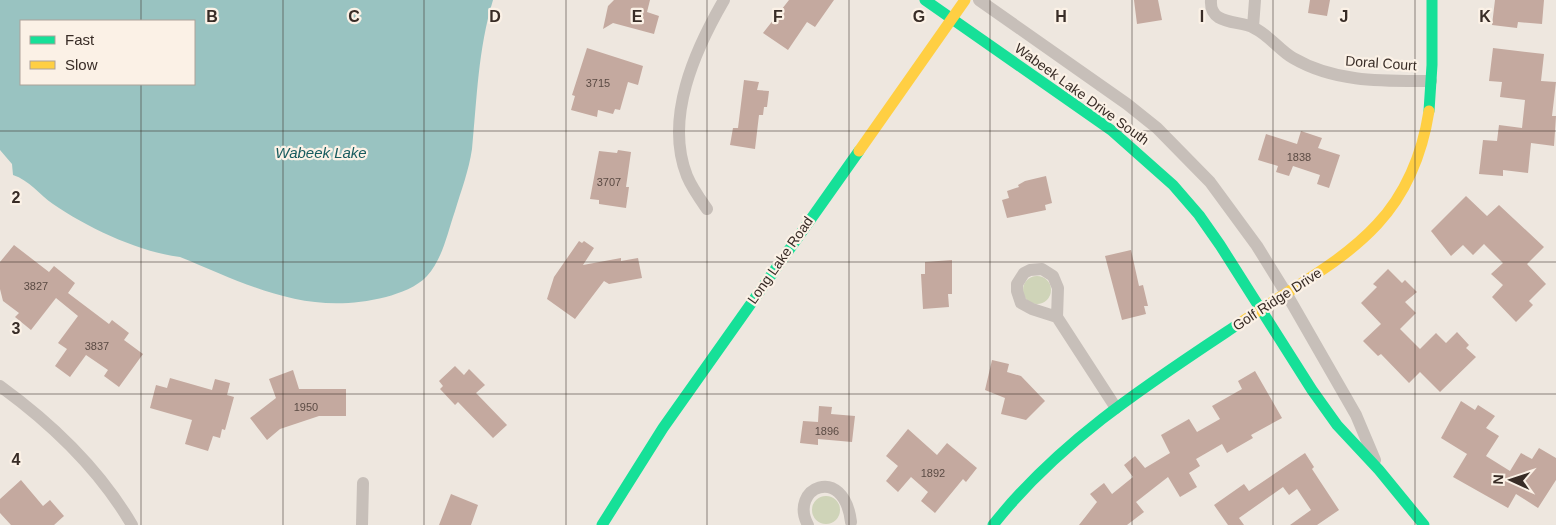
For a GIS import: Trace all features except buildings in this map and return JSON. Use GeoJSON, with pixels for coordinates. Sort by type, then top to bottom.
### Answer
{"type":"FeatureCollection","features":[{"type":"Feature","properties":{"kind":"street"},"geometry":{"type":"LineString","coordinates":[[708,209],[687,176],[679,135],[684,96],[695,57],[724,0]]}},
{"type":"Feature","properties":{"kind":"street","name":"Wabeek Lake Drive South"},"geometry":{"type":"LineString","coordinates":[[925,0],[1111,130],[1147,160],[1200,215],[1337,425],[1379,470],[1424,525]]}},
{"type":"Feature","properties":{"kind":"street","name":"Long Lake Road"},"geometry":{"type":"LineString","coordinates":[[602,525],[669,420],[965,0]]}},
{"type":"Feature","properties":{"kind":"street","name":"Wabeek Lake Drive South"},"geometry":{"type":"LineString","coordinates":[[979,0],[1127,104],[1157,128],[1210,182],[1231,209],[1286,293],[1356,415],[1379,470]]}},
{"type":"Feature","properties":{"kind":"street","name":"Doral Court"},"geometry":{"type":"LineString","coordinates":[[1211,0],[1213,10],[1221,19],[1253,27],[1284,52],[1327,73],[1362,80],[1431,81]]}},
{"type":"Feature","properties":{"kind":"street"},"geometry":{"type":"LineString","coordinates":[[1253,27],[1255,0]]}},
{"type":"Feature","properties":{"kind":"street","name":"Golf Ridge Drive"},"geometry":{"type":"LineString","coordinates":[[993,525],[1014,497],[1049,460],[1116,408],[1353,249],[1385,218],[1413,173],[1423,146],[1429,120],[1432,0]]}},
{"type":"Feature","properties":{"kind":"street"},"geometry":{"type":"LineString","coordinates":[[1057,317],[1116,408]]}},
{"type":"Feature","properties":{"kind":"street"},"geometry":{"type":"LineString","coordinates":[[0,386],[42,419],[85,461],[111,493],[132,525]]}},
{"type":"Feature","properties":{"kind":"street"},"geometry":{"type":"LineString","coordinates":[[362,525],[364,483]]}},
{"type":"Feature","properties":{"kind":"street"},"geometry":{"type":"LineString","coordinates":[[808,525],[803,512],[805,499],[816,489],[826,487],[842,494],[846,500],[852,524]]}},
{"type":"Feature","properties":{"kind":"green space"},"geometry":{"type":"Polygon","coordinates":[[[1037,276],[1047,280],[1051,290],[1047,300],[1037,304],[1027,300],[1023,290],[1027,280],[1037,276]]]}},
{"type":"Feature","properties":{"kind":"green space"},"geometry":{"type":"Polygon","coordinates":[[[826,496],[836,500],[840,510],[836,520],[826,524],[816,520],[812,510],[816,500],[826,496]]]}},
{"type":"Feature","properties":{"kind":"water","name":"Wabeek Lake"},"geometry":{"type":"Polygon","coordinates":[[[0,0],[493,0],[481,55],[471,157],[444,245],[437,261],[423,280],[408,289],[386,297],[357,302],[330,303],[305,301],[256,288],[180,257],[148,250],[114,238],[67,213],[29,184],[13,175],[12,164],[0,150],[0,0]]]}},
{"type":"Feature","properties":{"kind":"traffic: fast"},"geometry":{"type":"LineString","coordinates":[[925,0],[1111,130],[1173,185],[1199,215],[1220,245],[1312,390],[1337,425],[1379,470],[1424,525]]}},
{"type":"Feature","properties":{"kind":"traffic: fast"},"geometry":{"type":"LineString","coordinates":[[1429,111],[1432,65],[1432,0]]}},
{"type":"Feature","properties":{"kind":"traffic: fast"},"geometry":{"type":"LineString","coordinates":[[602,525],[663,428],[859,151]]}},
{"type":"Feature","properties":{"kind":"traffic: fast"},"geometry":{"type":"LineString","coordinates":[[993,525],[1019,494],[1077,439],[1140,390],[1240,323]]}},
{"type":"Feature","properties":{"kind":"traffic: slow"},"geometry":{"type":"LineString","coordinates":[[859,151],[965,0]]}},
{"type":"Feature","properties":{"kind":"traffic: slow"},"geometry":{"type":"LineString","coordinates":[[1240,323],[1335,261],[1362,240],[1385,215],[1404,187],[1419,153],[1429,111]]}}]}
